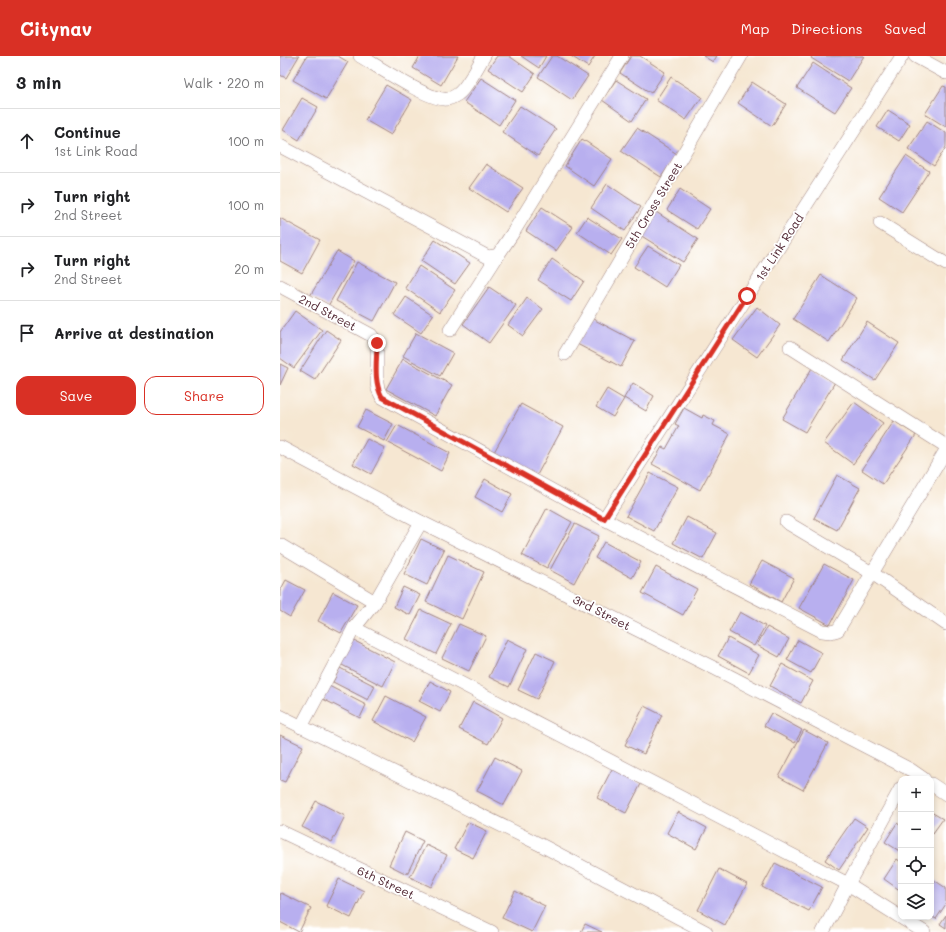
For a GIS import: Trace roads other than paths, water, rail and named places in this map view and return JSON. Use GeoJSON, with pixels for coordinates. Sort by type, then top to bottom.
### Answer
{"type":"FeatureCollection","features":[{"type":"Feature","properties":{"kind":"street"},"geometry":{"type":"LineString","coordinates":[[360,56],[422,92],[446,100],[462,90],[484,56]]}},
{"type":"Feature","properties":{"kind":"street"},"geometry":{"type":"LineString","coordinates":[[450,330],[518,224],[622,56]]}},
{"type":"Feature","properties":{"kind":"street","name":"5th Cross Street"},"geometry":{"type":"LineString","coordinates":[[565,354],[741,56]]}},
{"type":"Feature","properties":{"kind":"street","name":"1st Link Road"},"geometry":{"type":"LineString","coordinates":[[604,519],[902,56]]}},
{"type":"Feature","properties":{"kind":"street"},"geometry":{"type":"LineString","coordinates":[[915,56],[946,73]]}},
{"type":"Feature","properties":{"kind":"street"},"geometry":{"type":"LineString","coordinates":[[280,146],[488,257],[498,255]]}},
{"type":"Feature","properties":{"kind":"street"},"geometry":{"type":"LineString","coordinates":[[880,223],[946,264]]}},
{"type":"Feature","properties":{"kind":"street","name":"2nd Street"},"geometry":{"type":"LineString","coordinates":[[280,286],[371,335],[377,343],[377,382],[378,389],[382,397],[604,519],[822,631],[831,632],[838,630],[872,573]]}},
{"type":"Feature","properties":{"kind":"street"},"geometry":{"type":"LineString","coordinates":[[790,347],[946,446]]}},
{"type":"Feature","properties":{"kind":"street","name":"3rd Street"},"geometry":{"type":"LineString","coordinates":[[280,447],[421,522],[706,664],[908,775]]}},
{"type":"Feature","properties":{"kind":"street"},"geometry":{"type":"LineString","coordinates":[[872,573],[946,450]]}},
{"type":"Feature","properties":{"kind":"street"},"geometry":{"type":"LineString","coordinates":[[302,727],[354,628],[375,602],[421,522]]}},
{"type":"Feature","properties":{"kind":"street"},"geometry":{"type":"LineString","coordinates":[[786,522],[872,573],[946,624]]}},
{"type":"Feature","properties":{"kind":"street"},"geometry":{"type":"LineString","coordinates":[[280,545],[375,602]]}},
{"type":"Feature","properties":{"kind":"street"},"geometry":{"type":"LineString","coordinates":[[354,628],[848,884],[924,932]]}},
{"type":"Feature","properties":{"kind":"street"},"geometry":{"type":"LineString","coordinates":[[280,716],[541,845],[706,932]]}},
{"type":"Feature","properties":{"kind":"street"},"geometry":{"type":"LineString","coordinates":[[934,786],[946,794]]}},
{"type":"Feature","properties":{"kind":"street"},"geometry":{"type":"LineString","coordinates":[[824,932],[848,884],[898,793]]}},
{"type":"Feature","properties":{"kind":"street","name":"6th Street"},"geometry":{"type":"LineString","coordinates":[[280,831],[492,932]]}}]}
